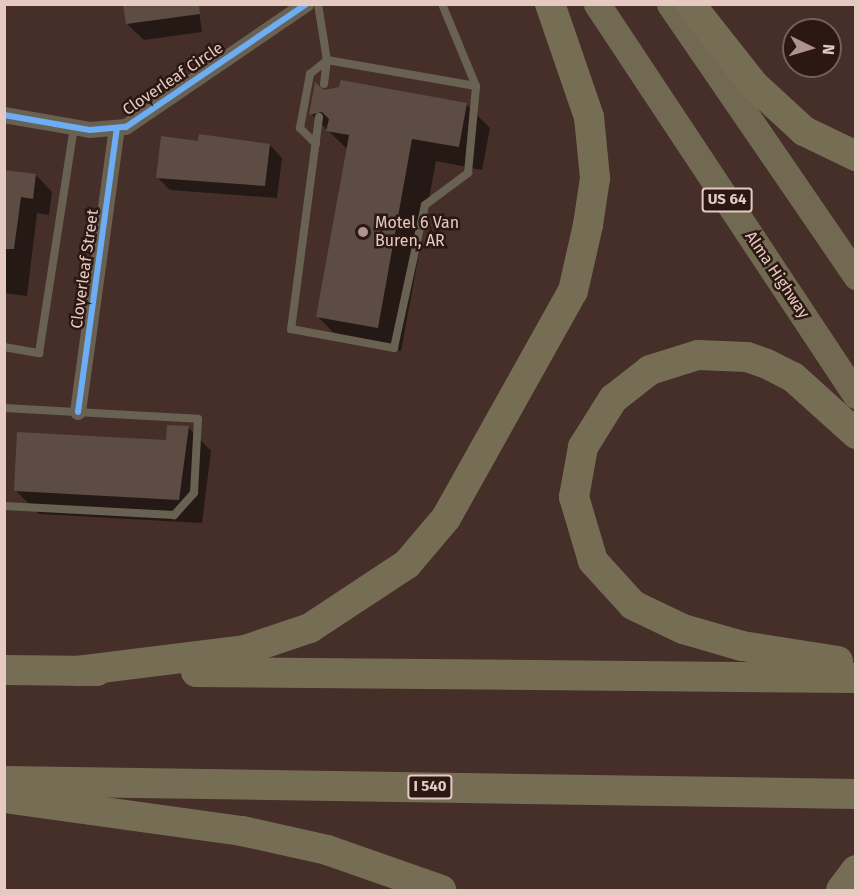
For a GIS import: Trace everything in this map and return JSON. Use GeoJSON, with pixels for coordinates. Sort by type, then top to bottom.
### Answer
{"type":"FeatureCollection","features":[{"type":"Feature","properties":{"kind":"highway"},"geometry":{"type":"LineString","coordinates":[[77,671],[245,650],[310,628],[407,564],[446,518],[573,291],[588,225],[595,177],[589,117],[550,4]]}},
{"type":"Feature","properties":{"kind":"highway"},"geometry":{"type":"LineString","coordinates":[[690,4],[754,85],[795,123],[855,156]]}},
{"type":"Feature","properties":{"kind":"highway"},"geometry":{"type":"LineString","coordinates":[[855,434],[802,384],[767,364],[747,357],[698,355],[650,370],[613,399],[583,447],[574,497],[593,561],[633,605],[683,629],[742,646],[855,664]]}},
{"type":"Feature","properties":{"kind":"highway"},"geometry":{"type":"LineString","coordinates":[[4,670],[855,678]]}},
{"type":"Feature","properties":{"kind":"highway","name":"I 540"},"geometry":{"type":"LineString","coordinates":[[4,781],[855,794]]}},
{"type":"Feature","properties":{"kind":"highway"},"geometry":{"type":"LineString","coordinates":[[4,798],[242,831],[327,850],[441,891]]}},
{"type":"Feature","properties":{"kind":"highway"},"geometry":{"type":"LineString","coordinates":[[841,891],[855,870]]}},
{"type":"Feature","properties":{"kind":"main road","name":"Alma Highway"},"geometry":{"type":"LineString","coordinates":[[597,4],[855,395]]}},
{"type":"Feature","properties":{"kind":"main road"},"geometry":{"type":"LineString","coordinates":[[670,4],[855,276]]}},
{"type":"Feature","properties":{"kind":"street","name":"Cloverleaf Circle"},"geometry":{"type":"LineString","coordinates":[[4,115],[74,127],[117,129],[306,4]]}},
{"type":"Feature","properties":{"kind":"street","name":"Cloverleaf Street"},"geometry":{"type":"LineString","coordinates":[[78,412],[117,129]]}},
{"type":"Feature","properties":{"kind":"lane"},"geometry":{"type":"LineString","coordinates":[[318,4],[327,60],[324,84]]}},
{"type":"Feature","properties":{"kind":"lane"},"geometry":{"type":"LineString","coordinates":[[319,117],[291,329],[394,348],[425,205],[468,173],[476,86],[442,4]]}},
{"type":"Feature","properties":{"kind":"lane"},"geometry":{"type":"LineString","coordinates":[[316,144],[300,128],[310,74],[327,60],[476,86]]}},
{"type":"Feature","properties":{"kind":"lane"},"geometry":{"type":"LineString","coordinates":[[4,347],[39,353],[74,127]]}},
{"type":"Feature","properties":{"kind":"lane"},"geometry":{"type":"LineString","coordinates":[[4,408],[198,418],[194,493],[174,515],[4,506]]}},
{"type":"Feature","properties":{"kind":"building"},"geometry":{"type":"Polygon","coordinates":[[[123,4],[199,4],[200,14],[126,24],[123,4]]]}},
{"type":"Feature","properties":{"kind":"building","name":"Motel 6 Van Buren, AR"},"geometry":{"type":"Polygon","coordinates":[[[341,80],[467,103],[459,147],[412,139],[378,328],[316,317],[349,135],[326,131],[329,119],[322,112],[309,115],[315,82],[324,90],[339,87],[341,80]]]}},
{"type":"Feature","properties":{"kind":"building"},"geometry":{"type":"Polygon","coordinates":[[[199,134],[270,144],[265,186],[156,178],[161,136],[198,141],[199,134]]]}},
{"type":"Feature","properties":{"kind":"building"},"geometry":{"type":"Polygon","coordinates":[[[4,170],[36,174],[33,199],[21,197],[14,249],[4,249],[4,170]]]}},
{"type":"Feature","properties":{"kind":"building"},"geometry":{"type":"Polygon","coordinates":[[[167,425],[189,426],[179,500],[14,491],[17,432],[166,440],[167,425]]]}},
{"type":"Feature","properties":{"kind":"cycle path"},"geometry":{"type":"LineString","coordinates":[[4,115],[90,130],[126,127],[306,4]]}},
{"type":"Feature","properties":{"kind":"cycle path"},"geometry":{"type":"LineString","coordinates":[[78,412],[117,129]]}},
{"type":"Feature","properties":{"kind":"place","name":"Motel 6 Van Buren, AR"},"geometry":{"type":"Point","coordinates":[363,232]}}]}
